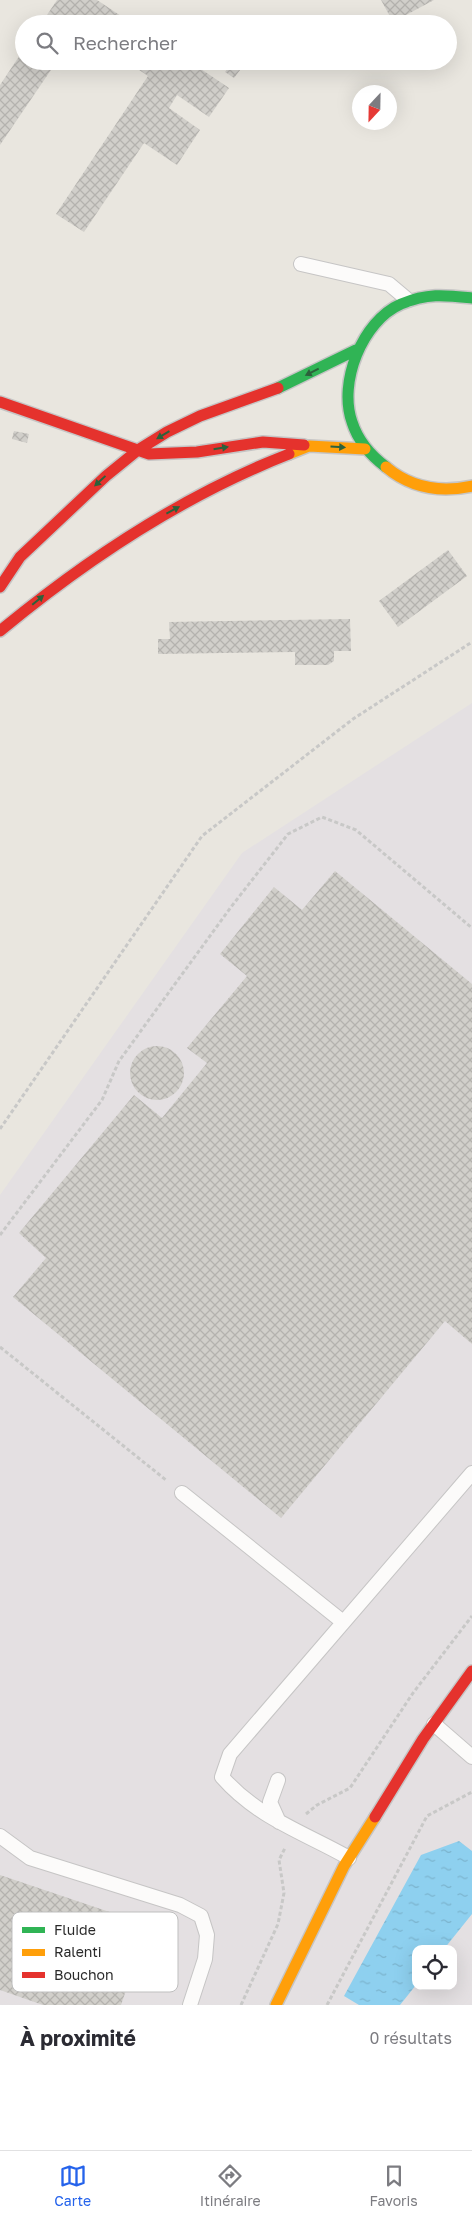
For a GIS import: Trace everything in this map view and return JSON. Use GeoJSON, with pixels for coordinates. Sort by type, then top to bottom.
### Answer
{"type":"FeatureCollection","features":[{"type":"Feature","properties":{"kind":"street"},"geometry":{"type":"LineString","coordinates":[[471,487],[441,490],[412,484],[385,470],[365,449],[353,426],[347,401],[348,374],[356,350],[375,324],[387,312],[408,300],[433,294],[459,294],[472,298]]}},
{"type":"Feature","properties":{"kind":"street"},"geometry":{"type":"LineString","coordinates":[[0,587],[20,556],[106,476],[138,450],[167,432],[200,416],[286,385],[356,350]]}},
{"type":"Feature","properties":{"kind":"street"},"geometry":{"type":"LineString","coordinates":[[0,402],[149,454],[196,452],[263,442],[365,449]]}},
{"type":"Feature","properties":{"kind":"street"},"geometry":{"type":"LineString","coordinates":[[0,631],[53,587],[166,514],[256,467],[309,446]]}},
{"type":"Feature","properties":{"kind":"street"},"geometry":{"type":"LineString","coordinates":[[276,2005],[349,1858],[434,1724],[472,1671]]}},
{"type":"Feature","properties":{"kind":"lane"},"geometry":{"type":"LineString","coordinates":[[301,264],[389,284],[408,300]]}},
{"type":"Feature","properties":{"kind":"lane"},"geometry":{"type":"LineString","coordinates":[[349,1858],[294,1831],[247,1802],[222,1777],[230,1754],[472,1473]]}},
{"type":"Feature","properties":{"kind":"lane"},"geometry":{"type":"LineString","coordinates":[[182,1493],[343,1622]]}},
{"type":"Feature","properties":{"kind":"lane"},"geometry":{"type":"LineString","coordinates":[[434,1724],[472,1757]]}},
{"type":"Feature","properties":{"kind":"lane"},"geometry":{"type":"LineString","coordinates":[[452,1739],[472,1751]]}},
{"type":"Feature","properties":{"kind":"lane"},"geometry":{"type":"LineString","coordinates":[[278,1780],[270,1802],[279,1822]]}},
{"type":"Feature","properties":{"kind":"lane"},"geometry":{"type":"LineString","coordinates":[[0,1836],[30,1858],[180,1905],[201,1916],[207,1935],[205,1959],[190,2005]]}},
{"type":"Feature","properties":{"kind":"path"},"geometry":{"type":"LineString","coordinates":[[0,1129],[202,836],[352,719],[472,642]]}},
{"type":"Feature","properties":{"kind":"path"},"geometry":{"type":"LineString","coordinates":[[0,1235],[102,1100],[119,1061],[231,907],[288,834],[322,817],[356,830],[472,928]]}},
{"type":"Feature","properties":{"kind":"path"},"geometry":{"type":"LineString","coordinates":[[0,1347],[182,1493]]}},
{"type":"Feature","properties":{"kind":"path"},"geometry":{"type":"LineString","coordinates":[[241,2005],[278,1924],[284,1893],[278,1860],[294,1831],[303,1816],[317,1805],[350,1788],[413,1693],[472,1616]]}},
{"type":"Feature","properties":{"kind":"path"},"geometry":{"type":"LineString","coordinates":[[327,2005],[427,1816],[472,1792]]}},
{"type":"Feature","properties":{"kind":"shaded area"},"geometry":{"type":"Polygon","coordinates":[[[472,703],[472,2005],[0,2005],[0,1195],[242,853],[472,703]]]}},
{"type":"Feature","properties":{"kind":"water"},"geometry":{"type":"Polygon","coordinates":[[[459,1841],[472,1851],[472,1914],[447,1945],[412,1945],[412,1990],[400,2005],[359,2005],[344,1996],[421,1855],[459,1841]]]}},
{"type":"Feature","properties":{"kind":"building"},"geometry":{"type":"Polygon","coordinates":[[[57,0],[97,0],[120,15],[47,15],[57,0]]]}},
{"type":"Feature","properties":{"kind":"building"},"geometry":{"type":"Polygon","coordinates":[[[381,0],[434,0],[406,15],[389,15],[381,0]]]}},
{"type":"Feature","properties":{"kind":"building"},"geometry":{"type":"Polygon","coordinates":[[[15,62],[15,70],[51,70],[0,145],[0,85],[15,62]]]}},
{"type":"Feature","properties":{"kind":"building"},"geometry":{"type":"Polygon","coordinates":[[[139,70],[202,70],[229,88],[209,117],[177,95],[169,108],[200,130],[177,165],[144,143],[84,232],[56,214],[148,76],[139,70]]]}},
{"type":"Feature","properties":{"kind":"building"},"geometry":{"type":"Polygon","coordinates":[[[226,70],[240,70],[234,78],[225,72],[226,70]]]}},
{"type":"Feature","properties":{"kind":"building"},"geometry":{"type":"Polygon","coordinates":[[[14,431],[29,434],[27,443],[12,439],[14,431]]]}},
{"type":"Feature","properties":{"kind":"building"},"geometry":{"type":"Polygon","coordinates":[[[448,550],[467,576],[398,627],[379,601],[448,550]]]}},
{"type":"Feature","properties":{"kind":"building"},"geometry":{"type":"Polygon","coordinates":[[[350,619],[351,651],[334,651],[334,661],[328,665],[295,665],[295,652],[158,654],[158,639],[170,639],[169,622],[350,619]]]}},
{"type":"Feature","properties":{"kind":"building"},"geometry":{"type":"Polygon","coordinates":[[[335,871],[472,984],[472,1344],[445,1321],[281,1518],[13,1297],[46,1258],[19,1233],[134,1095],[162,1118],[207,1063],[187,1048],[247,976],[220,954],[274,887],[302,910],[335,871]]]}},
{"type":"Feature","properties":{"kind":"building"},"geometry":{"type":"Polygon","coordinates":[[[152,1046],[162,1046],[172,1050],[180,1058],[184,1073],[180,1088],[172,1096],[162,1100],[152,1100],[142,1096],[134,1088],[130,1078],[130,1068],[134,1058],[142,1050],[152,1046]]]}},
{"type":"Feature","properties":{"kind":"building"},"geometry":{"type":"Polygon","coordinates":[[[0,1875],[110,1912],[12,1912],[12,1992],[125,1992],[121,2005],[43,2005],[0,1990],[0,1875]]]}},
{"type":"Feature","properties":{"kind":"traffic: fast"},"geometry":{"type":"LineString","coordinates":[[386,467],[375,458],[361,441],[352,422],[348,406],[351,372],[365,339],[375,324],[387,312],[411,300],[428,296],[472,298]]}},
{"type":"Feature","properties":{"kind":"traffic: fast"},"geometry":{"type":"LineString","coordinates":[[278,388],[356,350]]}},
{"type":"Feature","properties":{"kind":"traffic: slow"},"geometry":{"type":"LineString","coordinates":[[289,454],[309,446],[365,449]]}},
{"type":"Feature","properties":{"kind":"traffic: slow"},"geometry":{"type":"LineString","coordinates":[[386,467],[405,480],[426,487],[449,489],[472,486]]}},
{"type":"Feature","properties":{"kind":"traffic: slow"},"geometry":{"type":"LineString","coordinates":[[276,2005],[344,1866],[375,1817]]}},
{"type":"Feature","properties":{"kind":"traffic: jam"},"geometry":{"type":"LineString","coordinates":[[0,587],[20,557],[106,476],[138,450],[167,432],[200,416],[278,388]]}},
{"type":"Feature","properties":{"kind":"traffic: jam"},"geometry":{"type":"LineString","coordinates":[[0,402],[149,454],[197,452],[263,442],[304,445]]}},
{"type":"Feature","properties":{"kind":"traffic: jam"},"geometry":{"type":"LineString","coordinates":[[0,631],[67,579],[138,531],[212,489],[250,470],[289,454]]}},
{"type":"Feature","properties":{"kind":"traffic: jam"},"geometry":{"type":"LineString","coordinates":[[375,1817],[423,1739],[472,1671]]}}]}
